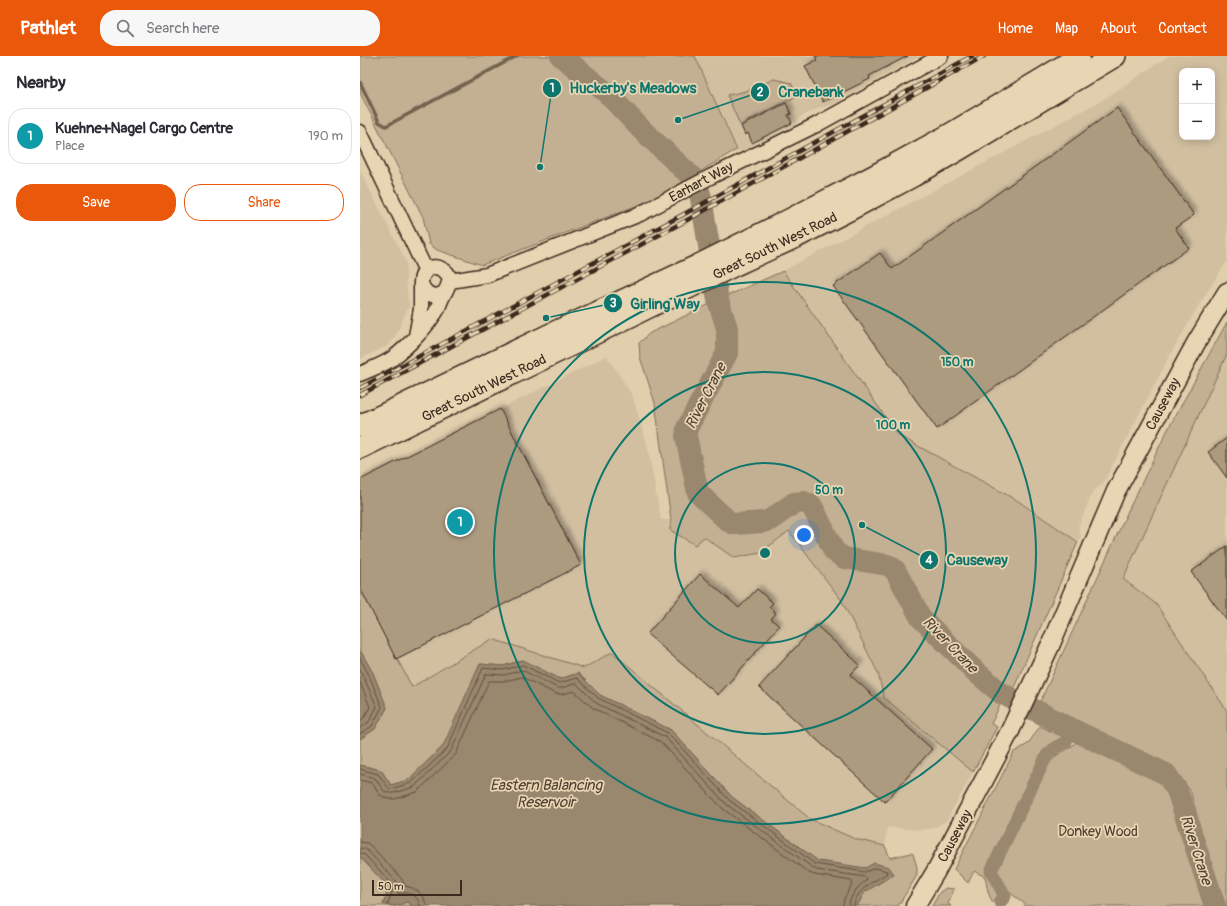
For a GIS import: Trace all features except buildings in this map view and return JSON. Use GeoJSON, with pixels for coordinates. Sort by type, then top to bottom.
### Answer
{"type":"FeatureCollection","features":[{"type":"Feature","properties":{"kind":"highway","name":"Great South West Road"},"geometry":{"type":"LineString","coordinates":[[360,448],[732,258],[791,219],[918,153],[1079,56]]}},
{"type":"Feature","properties":{"kind":"highway","name":"Great South West Road"},"geometry":{"type":"LineString","coordinates":[[732,258],[798,236],[913,176],[1115,56]]}},
{"type":"Feature","properties":{"kind":"highway","name":"Great South West Road"},"geometry":{"type":"LineString","coordinates":[[360,426],[560,329],[698,275]]}},
{"type":"Feature","properties":{"kind":"main road","name":"Causeway"},"geometry":{"type":"LineString","coordinates":[[915,906],[936,870],[1007,736],[1035,679],[1116,491],[1196,343],[1227,292]]}},
{"type":"Feature","properties":{"kind":"street","name":"Earhart Way"},"geometry":{"type":"LineString","coordinates":[[424,277],[422,287],[429,294],[437,296],[448,286],[487,276],[640,214],[710,177],[816,125],[941,56]]}},
{"type":"Feature","properties":{"kind":"street"},"geometry":{"type":"LineString","coordinates":[[360,132],[424,277],[421,309],[416,337]]}},
{"type":"Feature","properties":{"kind":"street"},"geometry":{"type":"LineString","coordinates":[[360,374],[392,359],[416,337],[434,316],[448,286],[446,272],[434,267],[424,277]]}},
{"type":"Feature","properties":{"kind":"shaded area"},"geometry":{"type":"Polygon","coordinates":[[[695,56],[920,56],[838,102],[829,106],[820,107],[800,117],[797,123],[792,126],[739,152],[695,56]]]}},
{"type":"Feature","properties":{"kind":"shaded area"},"geometry":{"type":"Polygon","coordinates":[[[1169,56],[1227,56],[1227,261],[1197,308],[1169,357],[1105,480],[1093,491],[1078,527],[1081,536],[1078,542],[1018,501],[898,435],[783,271],[1104,99],[1169,56]]]}},
{"type":"Feature","properties":{"kind":"shaded area"},"geometry":{"type":"Polygon","coordinates":[[[360,171],[406,261],[406,283],[409,305],[396,335],[387,346],[360,359],[360,171]]]}},
{"type":"Feature","properties":{"kind":"shaded area"},"geometry":{"type":"Polygon","coordinates":[[[1227,354],[1227,711],[1156,604],[1123,579],[1227,354]]]}},
{"type":"Feature","properties":{"kind":"shaded area"},"geometry":{"type":"Polygon","coordinates":[[[607,356],[632,395],[647,444],[661,520],[671,520],[670,530],[703,537],[734,558],[760,553],[789,531],[842,601],[878,673],[884,698],[973,772],[947,820],[934,828],[919,830],[887,827],[885,846],[855,839],[810,819],[612,652],[584,668],[492,639],[412,687],[360,588],[360,480],[607,356]]]}},
{"type":"Feature","properties":{"kind":"green space"},"geometry":{"type":"Polygon","coordinates":[[[360,56],[695,56],[737,150],[651,200],[482,265],[437,250],[429,244],[423,217],[360,93],[360,56]]]}},
{"type":"Feature","properties":{"kind":"green space"},"geometry":{"type":"Polygon","coordinates":[[[774,79],[791,83],[797,96],[740,125],[727,95],[757,87],[774,79]]]}},
{"type":"Feature","properties":{"kind":"green space"},"geometry":{"type":"Polygon","coordinates":[[[783,271],[898,435],[1018,501],[1078,542],[1012,692],[1007,690],[991,724],[997,727],[973,772],[884,698],[878,673],[842,601],[789,531],[760,553],[734,558],[704,537],[695,545],[670,530],[671,520],[655,403],[640,357],[639,343],[650,333],[720,299],[783,271]]]}},
{"type":"Feature","properties":{"kind":"green space"},"geometry":{"type":"Polygon","coordinates":[[[1227,322],[1227,354],[1123,579],[1156,604],[1227,711],[1227,906],[1225,906],[1212,871],[1190,790],[1172,769],[1040,702],[1128,511],[1167,431],[1227,322]]]}},
{"type":"Feature","properties":{"kind":"green space"},"geometry":{"type":"Polygon","coordinates":[[[360,588],[412,687],[492,639],[584,668],[612,652],[810,819],[855,839],[885,846],[890,858],[911,853],[913,854],[917,868],[916,877],[898,906],[857,906],[865,892],[894,874],[818,861],[732,797],[671,730],[600,695],[578,673],[560,679],[523,660],[503,666],[480,664],[444,746],[408,780],[391,785],[381,770],[360,765],[360,739],[375,729],[387,708],[373,673],[360,650],[360,588]]]}},
{"type":"Feature","properties":{"kind":"green space"},"geometry":{"type":"Polygon","coordinates":[[[1040,726],[1063,737],[1044,753],[989,871],[1003,895],[995,904],[989,895],[985,877],[974,871],[968,883],[954,869],[1014,752],[1028,744],[1040,726]]]}},
{"type":"Feature","properties":{"kind":"green space","name":"Donkey Wood"},"geometry":{"type":"Polygon","coordinates":[[[1081,737],[1154,773],[1164,781],[1184,824],[1209,906],[1025,906],[1025,904],[1005,889],[995,871],[1045,768],[1057,755],[1071,747],[1081,737]]]}},
{"type":"Feature","properties":{"kind":"green space"},"geometry":{"type":"Polygon","coordinates":[[[360,857],[390,888],[383,904],[396,906],[360,906],[360,857]]]}},
{"type":"Feature","properties":{"kind":"green space"},"geometry":{"type":"Polygon","coordinates":[[[946,888],[954,889],[948,904],[951,906],[932,906],[940,892],[946,888]]]}},
{"type":"Feature","properties":{"kind":"green space"},"geometry":{"type":"Polygon","coordinates":[[[407,902],[413,906],[396,906],[407,902]]]}},
{"type":"Feature","properties":{"kind":"water"},"geometry":{"type":"Polygon","coordinates":[[[360,650],[373,673],[387,708],[375,729],[360,739],[360,650]]]}},
{"type":"Feature","properties":{"kind":"water","name":"Eastern Balancing Reservoir"},"geometry":{"type":"Polygon","coordinates":[[[523,660],[560,679],[578,673],[600,695],[671,730],[732,797],[818,861],[865,868],[874,863],[889,867],[894,874],[865,892],[857,906],[413,906],[407,902],[396,906],[383,904],[389,888],[360,857],[360,765],[381,770],[391,785],[408,780],[443,746],[480,664],[503,666],[523,660]]]}},
{"type":"Feature","properties":{"kind":"waterway"},"geometry":{"type":"LineString","coordinates":[[360,82],[379,122],[386,126],[517,56]]}},
{"type":"Feature","properties":{"kind":"waterway","name":"River Crane"},"geometry":{"type":"LineString","coordinates":[[561,56],[607,93],[640,128],[692,177],[698,187],[718,300],[727,328],[727,353],[687,428],[686,436],[698,493],[728,521],[734,524],[763,522],[770,520],[794,503],[804,502],[812,506],[834,551],[844,558],[888,565],[895,570],[921,618],[976,672],[1001,693],[1166,774],[1177,790],[1215,906]]}},
{"type":"Feature","properties":{"kind":"waterway","name":"River Crane"},"geometry":{"type":"LineString","coordinates":[[1078,735],[1084,735]]}},
{"type":"Feature","properties":{"kind":"waterway"},"geometry":{"type":"LineString","coordinates":[[1000,902],[1005,896],[991,871],[1047,755],[1056,747],[1066,742]]}},
{"type":"Feature","properties":{"kind":"railway"},"geometry":{"type":"LineString","coordinates":[[360,388],[686,213],[972,56]]}},
{"type":"Feature","properties":{"kind":"railway"},"geometry":{"type":"LineString","coordinates":[[360,395],[689,219],[984,56]]}},
{"type":"Feature","properties":{"kind":"place","name":"Cranebank"},"geometry":{"type":"Point","coordinates":[678,120]}},
{"type":"Feature","properties":{"kind":"place","name":"Huckerby's Meadows"},"geometry":{"type":"Point","coordinates":[540,167]}},
{"type":"Feature","properties":{"kind":"place","name":"Girling Way"},"geometry":{"type":"Point","coordinates":[546,318]}},
{"type":"Feature","properties":{"kind":"place","name":"Kuehne+Nagel Cargo Centre"},"geometry":{"type":"Point","coordinates":[460,522]}},
{"type":"Feature","properties":{"kind":"place","name":"Causeway"},"geometry":{"type":"Point","coordinates":[862,525]}}]}
